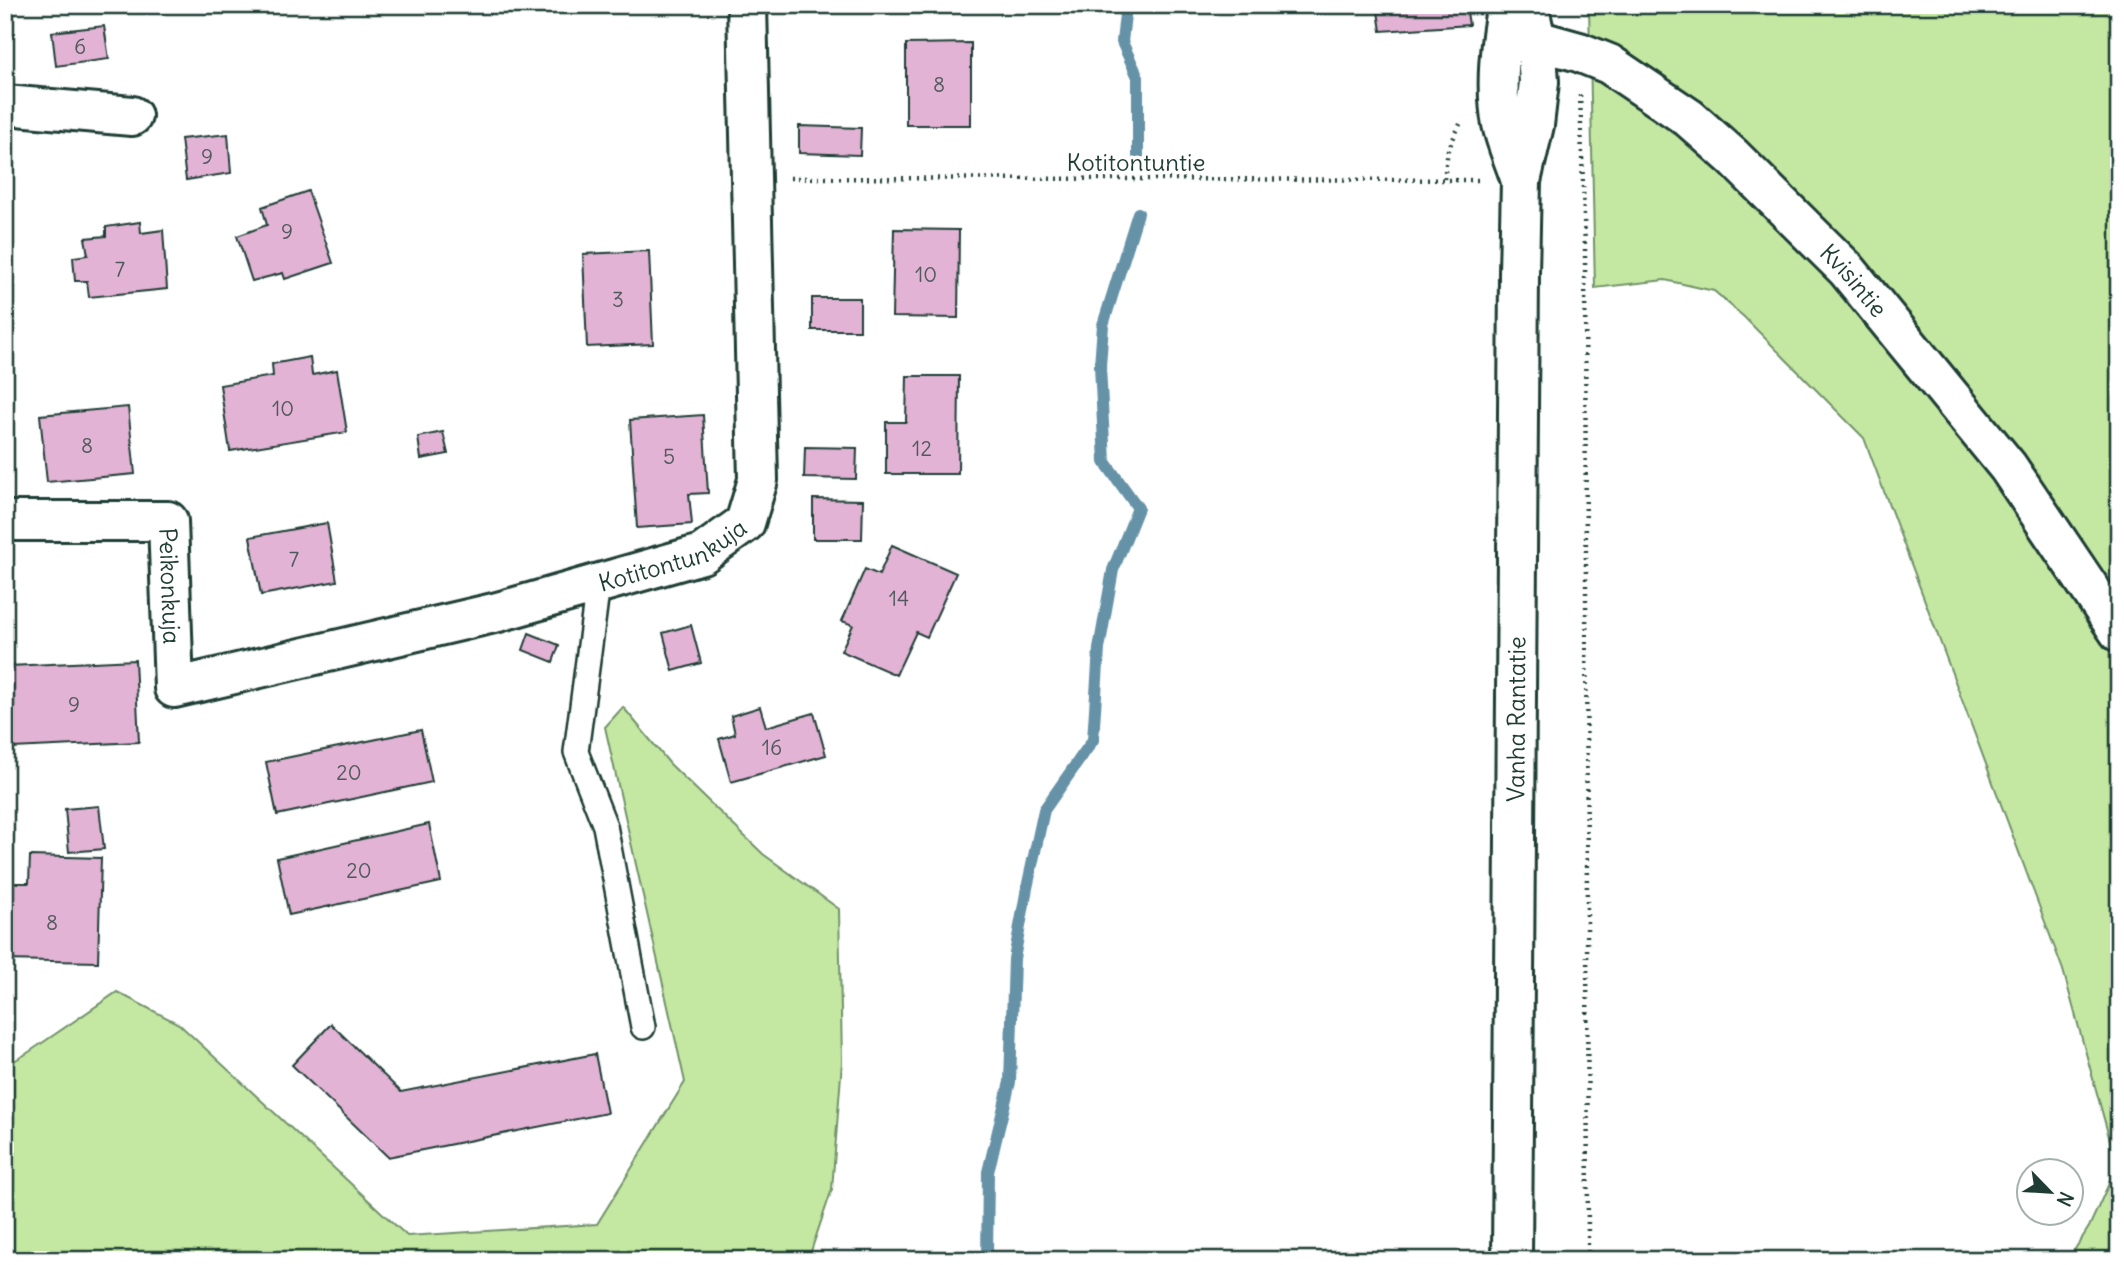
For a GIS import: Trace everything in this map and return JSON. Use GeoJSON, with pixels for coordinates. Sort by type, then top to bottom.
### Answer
{"type":"FeatureCollection","features":[{"type":"Feature","properties":{"kind":"street","name":"Kotitontunkuja"},"geometry":{"type":"LineString","coordinates":[[174,688],[498,612],[702,555],[745,523],[758,480],[747,5]]}},
{"type":"Feature","properties":{"kind":"street","name":"Kvisintie"},"geometry":{"type":"LineString","coordinates":[[1518,23],[1609,64],[1689,118],[1733,157],[1847,270],[2008,467],[2119,632]]}},
{"type":"Feature","properties":{"kind":"street","name":"Vanha Rantatie"},"geometry":{"type":"LineString","coordinates":[[1512,1260],[1518,274],[1521,180],[1502,124],[1499,82],[1518,23]]}},
{"type":"Feature","properties":{"kind":"street"},"geometry":{"type":"LineString","coordinates":[[5,105],[132,116]]}},
{"type":"Feature","properties":{"kind":"street","name":"Peikonkuja"},"geometry":{"type":"LineString","coordinates":[[5,521],[168,521],[174,688]]}},
{"type":"Feature","properties":{"kind":"lane"},"geometry":{"type":"LineString","coordinates":[[598,584],[576,752],[605,826],[643,1027]]}},
{"type":"Feature","properties":{"kind":"path"},"geometry":{"type":"LineString","coordinates":[[1579,52],[1585,247],[1588,1260]]}},
{"type":"Feature","properties":{"kind":"path"},"geometry":{"type":"LineString","coordinates":[[1444,179],[1448,150],[1463,116]]}},
{"type":"Feature","properties":{"kind":"path","name":"Kotitontuntie"},"geometry":{"type":"LineString","coordinates":[[751,178],[1521,180]]}},
{"type":"Feature","properties":{"kind":"green space"},"geometry":{"type":"Polygon","coordinates":[[[1589,5],[2119,5],[2119,1260],[2068,1260],[2089,1227],[2117,1166],[2063,970],[1864,438],[1744,317],[1714,291],[1665,280],[1595,288],[1589,5]]]}},
{"type":"Feature","properties":{"kind":"green space"},"geometry":{"type":"Polygon","coordinates":[[[623,707],[670,764],[763,854],[839,909],[842,1062],[832,1189],[808,1260],[11,1260],[5,1252],[5,1066],[117,992],[179,1024],[407,1236],[597,1224],[685,1082],[605,727],[623,707]]]}},
{"type":"Feature","properties":{"kind":"building"},"geometry":{"type":"Polygon","coordinates":[[[1377,5],[1466,5],[1469,25],[1381,31],[1377,5]]]}},
{"type":"Feature","properties":{"kind":"building"},"geometry":{"type":"Polygon","coordinates":[[[104,26],[109,59],[56,66],[52,32],[104,26]]]}},
{"type":"Feature","properties":{"kind":"building"},"geometry":{"type":"Polygon","coordinates":[[[971,43],[971,125],[906,125],[906,44],[971,43]]]}},
{"type":"Feature","properties":{"kind":"building"},"geometry":{"type":"Polygon","coordinates":[[[799,126],[861,128],[860,155],[799,153],[799,126]]]}},
{"type":"Feature","properties":{"kind":"building"},"geometry":{"type":"Polygon","coordinates":[[[228,134],[231,173],[186,180],[181,139],[228,134]]]}},
{"type":"Feature","properties":{"kind":"building"},"geometry":{"type":"Polygon","coordinates":[[[308,191],[333,263],[285,279],[283,273],[252,281],[237,236],[267,225],[262,207],[308,191]]]}},
{"type":"Feature","properties":{"kind":"building"},"geometry":{"type":"Polygon","coordinates":[[[140,222],[141,233],[163,230],[167,289],[89,297],[87,281],[75,281],[73,257],[88,255],[85,238],[106,236],[106,227],[140,222]]]}},
{"type":"Feature","properties":{"kind":"building"},"geometry":{"type":"Polygon","coordinates":[[[894,229],[959,230],[958,318],[892,317],[894,229]]]}},
{"type":"Feature","properties":{"kind":"building"},"geometry":{"type":"Polygon","coordinates":[[[649,251],[653,344],[587,347],[583,254],[649,251]]]}},
{"type":"Feature","properties":{"kind":"building"},"geometry":{"type":"Polygon","coordinates":[[[812,298],[860,298],[860,330],[812,330],[812,298]]]}},
{"type":"Feature","properties":{"kind":"building"},"geometry":{"type":"Polygon","coordinates":[[[310,357],[312,375],[337,370],[347,432],[230,451],[220,385],[273,376],[272,364],[310,357]]]}},
{"type":"Feature","properties":{"kind":"building"},"geometry":{"type":"Polygon","coordinates":[[[907,376],[959,376],[958,474],[886,474],[886,422],[906,422],[907,376]]]}},
{"type":"Feature","properties":{"kind":"building"},"geometry":{"type":"Polygon","coordinates":[[[128,407],[135,474],[47,482],[40,415],[128,407]]]}},
{"type":"Feature","properties":{"kind":"building"},"geometry":{"type":"Polygon","coordinates":[[[703,415],[708,493],[689,494],[692,524],[637,528],[630,420],[703,415]]]}},
{"type":"Feature","properties":{"kind":"building"},"geometry":{"type":"Polygon","coordinates":[[[443,432],[448,454],[421,459],[418,437],[443,432]]]}},
{"type":"Feature","properties":{"kind":"building"},"geometry":{"type":"Polygon","coordinates":[[[805,447],[857,448],[856,479],[804,478],[805,447]]]}},
{"type":"Feature","properties":{"kind":"building"},"geometry":{"type":"Polygon","coordinates":[[[813,499],[863,500],[862,539],[813,539],[813,499]]]}},
{"type":"Feature","properties":{"kind":"building"},"geometry":{"type":"Polygon","coordinates":[[[327,523],[337,581],[261,595],[250,537],[327,523]]]}},
{"type":"Feature","properties":{"kind":"building"},"geometry":{"type":"Polygon","coordinates":[[[892,545],[956,573],[927,637],[916,632],[896,675],[841,651],[853,625],[842,621],[865,569],[879,575],[892,545]]]}},
{"type":"Feature","properties":{"kind":"building"},"geometry":{"type":"Polygon","coordinates":[[[691,625],[701,663],[673,671],[663,633],[691,625]]]}},
{"type":"Feature","properties":{"kind":"building"},"geometry":{"type":"Polygon","coordinates":[[[529,633],[559,645],[553,662],[523,650],[529,633]]]}},
{"type":"Feature","properties":{"kind":"building"},"geometry":{"type":"Polygon","coordinates":[[[135,660],[139,742],[13,748],[9,666],[135,660]]]}},
{"type":"Feature","properties":{"kind":"building"},"geometry":{"type":"Polygon","coordinates":[[[760,707],[766,727],[814,713],[826,755],[731,782],[719,739],[735,734],[731,716],[760,707]]]}},
{"type":"Feature","properties":{"kind":"building"},"geometry":{"type":"Polygon","coordinates":[[[421,730],[432,782],[277,815],[266,762],[421,730]]]}},
{"type":"Feature","properties":{"kind":"building"},"geometry":{"type":"Polygon","coordinates":[[[99,806],[104,849],[69,852],[65,809],[99,806]]]}},
{"type":"Feature","properties":{"kind":"building"},"geometry":{"type":"Polygon","coordinates":[[[429,824],[441,882],[289,915],[277,858],[429,824]]]}},
{"type":"Feature","properties":{"kind":"building"},"geometry":{"type":"Polygon","coordinates":[[[30,856],[101,858],[98,962],[5,960],[5,883],[29,883],[30,856]]]}},
{"type":"Feature","properties":{"kind":"building"},"geometry":{"type":"Polygon","coordinates":[[[331,1024],[401,1092],[595,1054],[607,1113],[388,1157],[292,1065],[331,1024]]]}},
{"type":"Feature","properties":{"kind":"waterway"},"geometry":{"type":"LineString","coordinates":[[1126,5],[1122,42],[1138,77],[1138,156]]}},
{"type":"Feature","properties":{"kind":"waterway"},"geometry":{"type":"LineString","coordinates":[[987,1260],[988,1172],[1010,1082],[1014,959],[1027,888],[1044,810],[1093,740],[1099,649],[1113,570],[1138,508],[1105,462],[1100,366],[1103,325],[1138,213]]}}]}
